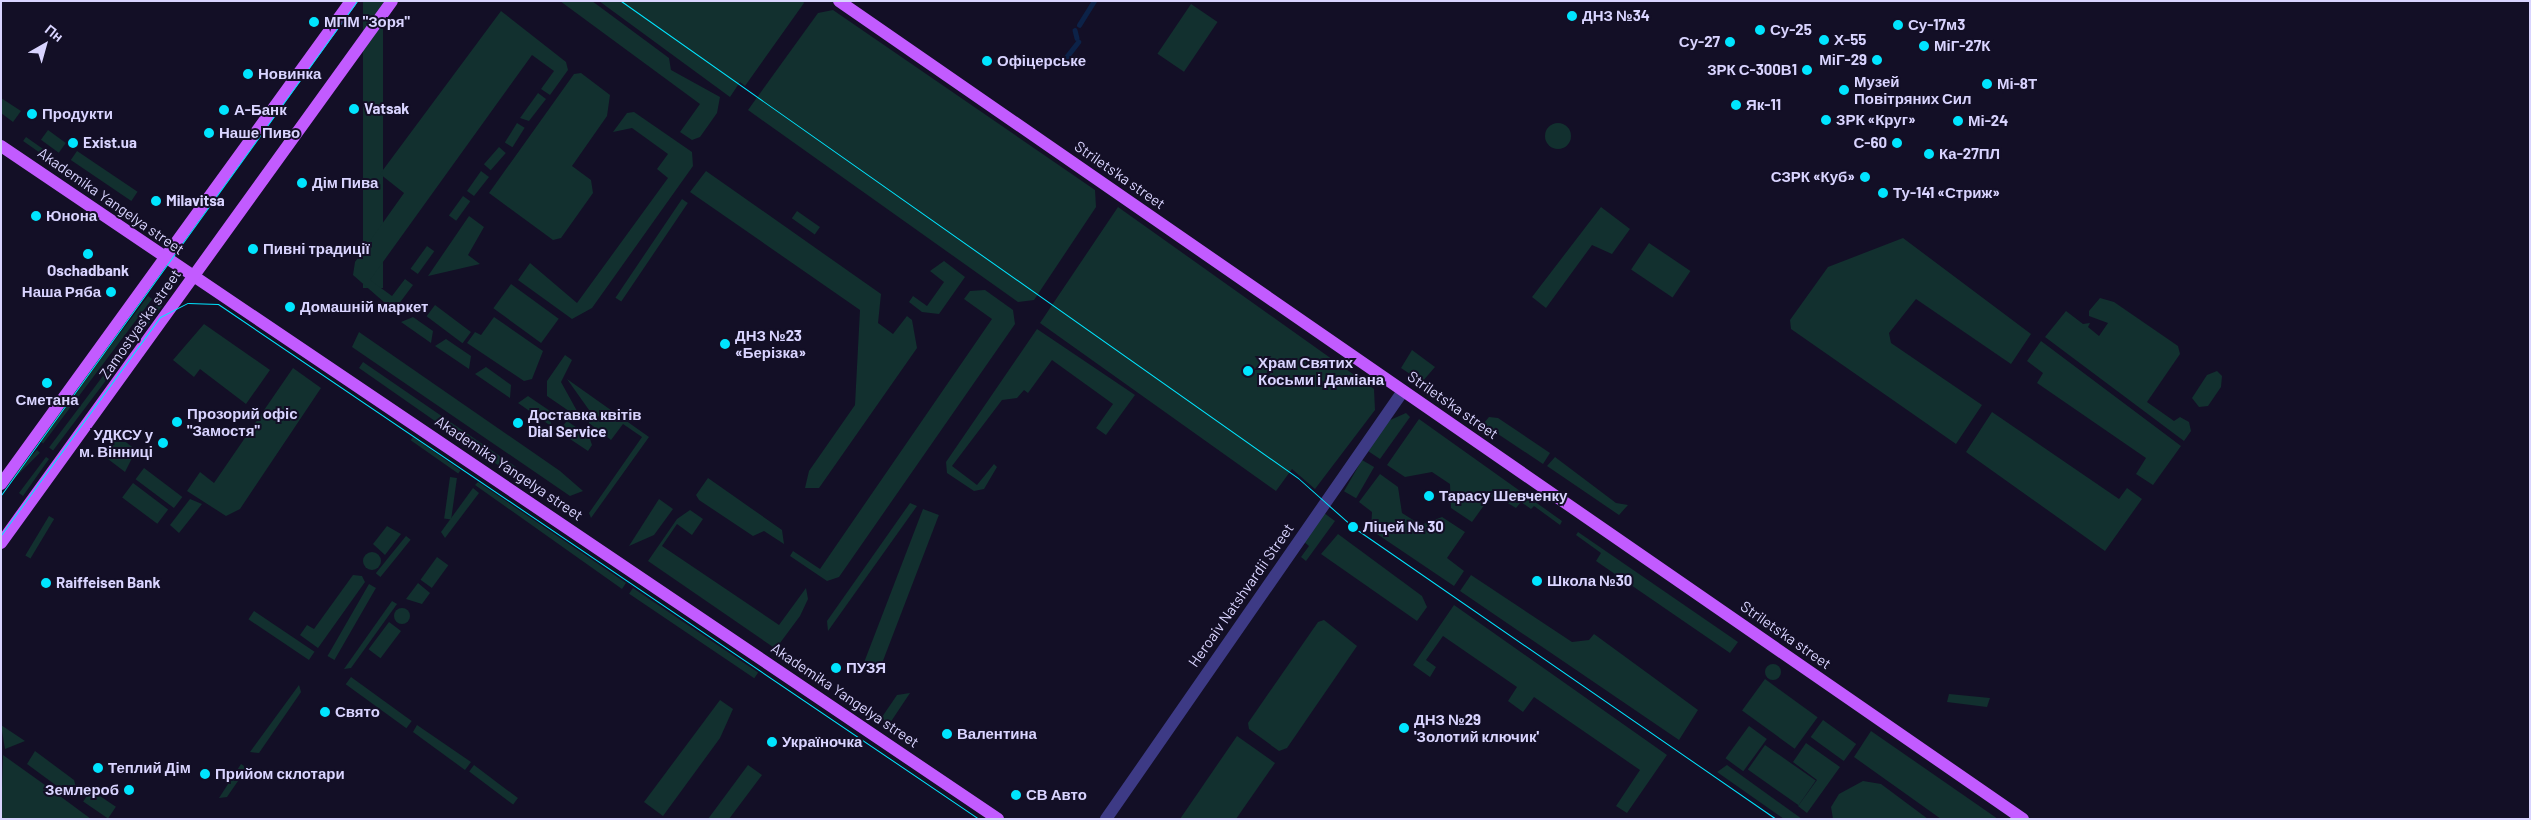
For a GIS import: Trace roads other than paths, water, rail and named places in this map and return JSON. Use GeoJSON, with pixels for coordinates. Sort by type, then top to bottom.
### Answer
{"type":"FeatureCollection","features":[{"type":"Feature","properties":{"kind":"main road","name":"Zamostyas'ka street"},"geometry":{"type":"LineString","coordinates":[[1,484],[351,1]]}},
{"type":"Feature","properties":{"kind":"main road","name":"Zamostyas'ka street"},"geometry":{"type":"LineString","coordinates":[[1,543],[392,1]]}},
{"type":"Feature","properties":{"kind":"main road","name":"Strilets'ka street"},"geometry":{"type":"LineString","coordinates":[[840,1],[2023,819]]}},
{"type":"Feature","properties":{"kind":"main road","name":"Akademika Yangelya street"},"geometry":{"type":"LineString","coordinates":[[1,146],[164,259],[194,275],[998,819]]}},
{"type":"Feature","properties":{"kind":"street","name":"Heroaiv Natshvardii Street"},"geometry":{"type":"LineString","coordinates":[[1106,819],[1403,390]]}},
{"type":"Feature","properties":{"kind":"waterway"},"geometry":{"type":"LineString","coordinates":[[1079,25],[1094,1]]}},
{"type":"Feature","properties":{"kind":"waterway"},"geometry":{"type":"LineString","coordinates":[[1075,30],[1077,38]]}},
{"type":"Feature","properties":{"kind":"waterway"},"geometry":{"type":"LineString","coordinates":[[1064,60],[1078,42]]}},
{"type":"Feature","properties":{"kind":"tram line"},"geometry":{"type":"LineString","coordinates":[[1,495],[357,1]]}},
{"type":"Feature","properties":{"kind":"tram line"},"geometry":{"type":"LineString","coordinates":[[621,1],[1298,478],[1353,527],[1776,819]]}},
{"type":"Feature","properties":{"kind":"tram line"},"geometry":{"type":"LineString","coordinates":[[1,535],[160,317],[188,303],[218,304],[979,819]]}},
{"type":"Feature","properties":{"kind":"place","name":"ДНЗ №34"},"geometry":{"type":"Point","coordinates":[1572,16]}},
{"type":"Feature","properties":{"kind":"place","name":"МПМ \"Зоря\""},"geometry":{"type":"Point","coordinates":[314,22]}},
{"type":"Feature","properties":{"kind":"place","name":"Су-17м3"},"geometry":{"type":"Point","coordinates":[1898,25]}},
{"type":"Feature","properties":{"kind":"place","name":"Су-25"},"geometry":{"type":"Point","coordinates":[1760,30]}},
{"type":"Feature","properties":{"kind":"place","name":"Х-55"},"geometry":{"type":"Point","coordinates":[1824,40]}},
{"type":"Feature","properties":{"kind":"place","name":"Су-27"},"geometry":{"type":"Point","coordinates":[1730,42]}},
{"type":"Feature","properties":{"kind":"place","name":"МіГ-27К"},"geometry":{"type":"Point","coordinates":[1924,46]}},
{"type":"Feature","properties":{"kind":"place","name":"МіГ-29"},"geometry":{"type":"Point","coordinates":[1877,60]}},
{"type":"Feature","properties":{"kind":"place","name":"Офіцерське"},"geometry":{"type":"Point","coordinates":[987,61]}},
{"type":"Feature","properties":{"kind":"place","name":"ЗРК С-300В1"},"geometry":{"type":"Point","coordinates":[1807,70]}},
{"type":"Feature","properties":{"kind":"place","name":"Новинка"},"geometry":{"type":"Point","coordinates":[248,74]}},
{"type":"Feature","properties":{"kind":"place","name":"Мі-8Т"},"geometry":{"type":"Point","coordinates":[1987,84]}},
{"type":"Feature","properties":{"kind":"place","name":"Музей Повітряних Сил"},"geometry":{"type":"Point","coordinates":[1844,90]}},
{"type":"Feature","properties":{"kind":"place","name":"Як-11"},"geometry":{"type":"Point","coordinates":[1736,105]}},
{"type":"Feature","properties":{"kind":"place","name":"Vatsak"},"geometry":{"type":"Point","coordinates":[354,109]}},
{"type":"Feature","properties":{"kind":"place","name":"А-Банк"},"geometry":{"type":"Point","coordinates":[224,110]}},
{"type":"Feature","properties":{"kind":"place","name":"Продукти"},"geometry":{"type":"Point","coordinates":[32,114]}},
{"type":"Feature","properties":{"kind":"place","name":"ЗРК «Круг»"},"geometry":{"type":"Point","coordinates":[1826,120]}},
{"type":"Feature","properties":{"kind":"place","name":"Мі-24"},"geometry":{"type":"Point","coordinates":[1958,121]}},
{"type":"Feature","properties":{"kind":"place","name":"Наше Пиво"},"geometry":{"type":"Point","coordinates":[209,133]}},
{"type":"Feature","properties":{"kind":"place","name":"Exist.ua"},"geometry":{"type":"Point","coordinates":[73,143]}},
{"type":"Feature","properties":{"kind":"place","name":"С-60"},"geometry":{"type":"Point","coordinates":[1897,143]}},
{"type":"Feature","properties":{"kind":"place","name":"Ка-27ПЛ"},"geometry":{"type":"Point","coordinates":[1929,154]}},
{"type":"Feature","properties":{"kind":"place","name":"СЗРК «Куб»"},"geometry":{"type":"Point","coordinates":[1865,177]}},
{"type":"Feature","properties":{"kind":"place","name":"Дім Пива"},"geometry":{"type":"Point","coordinates":[302,183]}},
{"type":"Feature","properties":{"kind":"place","name":"Ту-141 «Стриж»"},"geometry":{"type":"Point","coordinates":[1883,193]}},
{"type":"Feature","properties":{"kind":"place","name":"Milavitsa"},"geometry":{"type":"Point","coordinates":[156,201]}},
{"type":"Feature","properties":{"kind":"place","name":"Юнона"},"geometry":{"type":"Point","coordinates":[36,216]}},
{"type":"Feature","properties":{"kind":"place","name":"Пивні традиції"},"geometry":{"type":"Point","coordinates":[253,249]}},
{"type":"Feature","properties":{"kind":"place","name":"Oschadbank"},"geometry":{"type":"Point","coordinates":[88,254]}},
{"type":"Feature","properties":{"kind":"place","name":"Наша Ряба"},"geometry":{"type":"Point","coordinates":[111,292]}},
{"type":"Feature","properties":{"kind":"place","name":"Домашній маркет"},"geometry":{"type":"Point","coordinates":[290,307]}},
{"type":"Feature","properties":{"kind":"place","name":"ДНЗ №23 «Берізка»"},"geometry":{"type":"Point","coordinates":[725,344]}},
{"type":"Feature","properties":{"kind":"place","name":"Храм Святих Косьми і Даміана"},"geometry":{"type":"Point","coordinates":[1248,371]}},
{"type":"Feature","properties":{"kind":"place","name":"Сметана"},"geometry":{"type":"Point","coordinates":[47,383]}},
{"type":"Feature","properties":{"kind":"place","name":"Прозорий офіс \"Замостя\""},"geometry":{"type":"Point","coordinates":[177,422]}},
{"type":"Feature","properties":{"kind":"place","name":"Доставка квітів Dial Service"},"geometry":{"type":"Point","coordinates":[518,423]}},
{"type":"Feature","properties":{"kind":"place","name":"УДКСУ у м. Вінниці"},"geometry":{"type":"Point","coordinates":[163,443]}},
{"type":"Feature","properties":{"kind":"place","name":"Тарасу Шевченку"},"geometry":{"type":"Point","coordinates":[1429,496]}},
{"type":"Feature","properties":{"kind":"place","name":"Ліцей № 30"},"geometry":{"type":"Point","coordinates":[1353,527]}},
{"type":"Feature","properties":{"kind":"place","name":"Школа №30"},"geometry":{"type":"Point","coordinates":[1537,581]}},
{"type":"Feature","properties":{"kind":"place","name":"Raiffeisen Bank"},"geometry":{"type":"Point","coordinates":[46,583]}},
{"type":"Feature","properties":{"kind":"place","name":"ПУЗЯ"},"geometry":{"type":"Point","coordinates":[836,668]}},
{"type":"Feature","properties":{"kind":"place","name":"Свято"},"geometry":{"type":"Point","coordinates":[325,712]}},
{"type":"Feature","properties":{"kind":"place","name":"ДНЗ №29 'Золотий ключик'"},"geometry":{"type":"Point","coordinates":[1404,728]}},
{"type":"Feature","properties":{"kind":"place","name":"Валентина"},"geometry":{"type":"Point","coordinates":[947,734]}},
{"type":"Feature","properties":{"kind":"place","name":"Україночка"},"geometry":{"type":"Point","coordinates":[772,742]}},
{"type":"Feature","properties":{"kind":"place","name":"Теплий Дім"},"geometry":{"type":"Point","coordinates":[98,768]}},
{"type":"Feature","properties":{"kind":"place","name":"Прийом склотари"},"geometry":{"type":"Point","coordinates":[205,774]}},
{"type":"Feature","properties":{"kind":"place","name":"Землероб"},"geometry":{"type":"Point","coordinates":[129,790]}},
{"type":"Feature","properties":{"kind":"place","name":"СВ Авто"},"geometry":{"type":"Point","coordinates":[1016,795]}}]}
